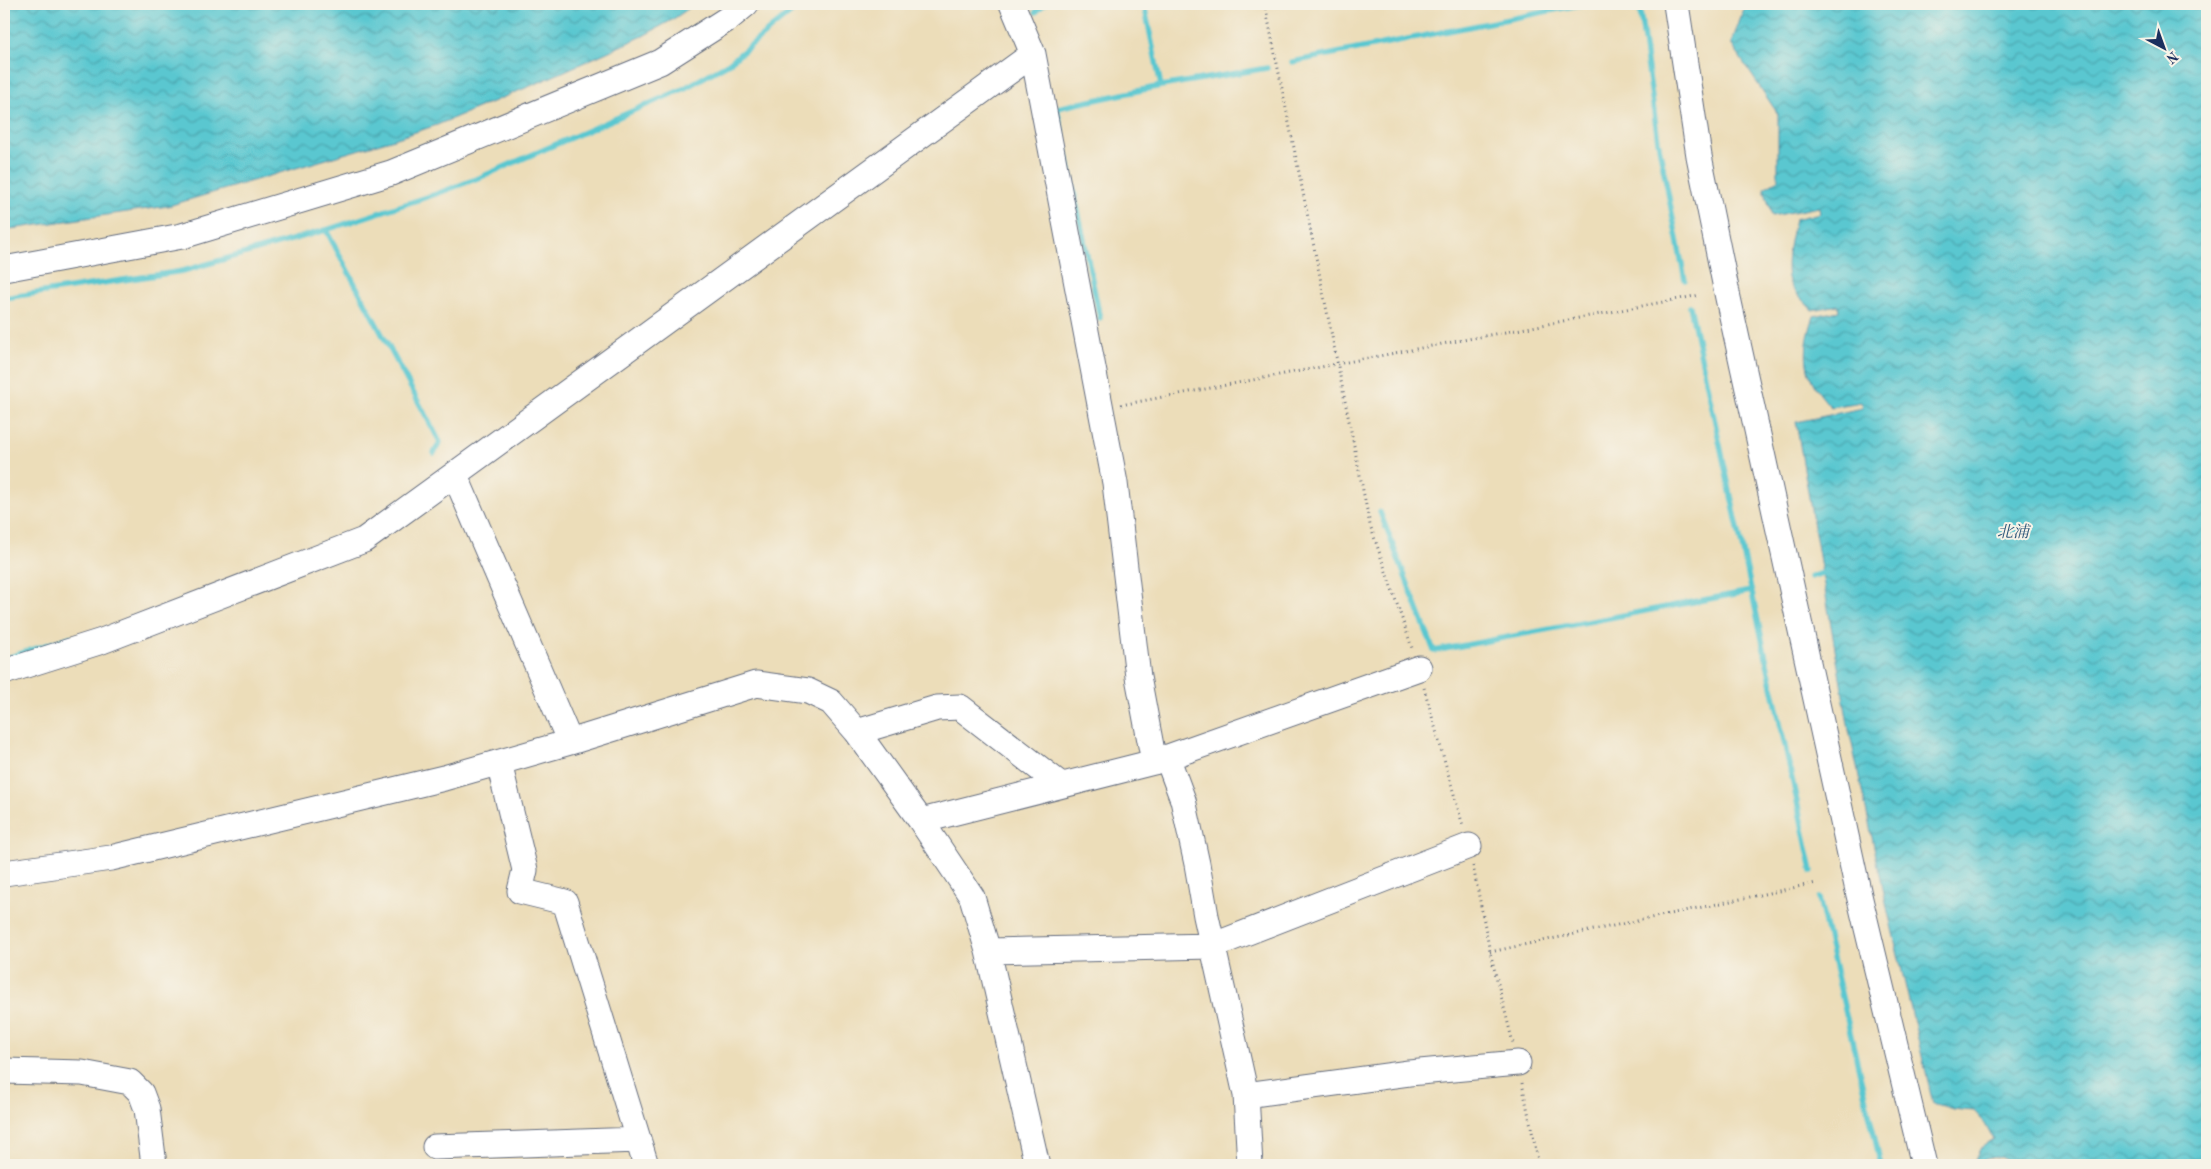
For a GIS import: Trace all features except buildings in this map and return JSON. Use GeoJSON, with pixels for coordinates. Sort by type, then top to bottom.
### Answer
{"type":"FeatureCollection","features":[{"type":"Feature","properties":{"kind":"street"},"geometry":{"type":"LineString","coordinates":[[4,269],[182,236],[391,173],[660,62],[729,18],[746,4]]}},
{"type":"Feature","properties":{"kind":"street"},"geometry":{"type":"LineString","coordinates":[[1012,4],[1033,54],[1115,483],[1138,677],[1160,759],[1183,800],[1212,946],[1246,1095],[1250,1165]]}},
{"type":"Feature","properties":{"kind":"street"},"geometry":{"type":"LineString","coordinates":[[1676,4],[1699,156],[1728,298],[1859,895],[1924,1165]]}},
{"type":"Feature","properties":{"kind":"street"},"geometry":{"type":"LineString","coordinates":[[4,672],[102,641],[364,540],[1033,54]]}},
{"type":"Feature","properties":{"kind":"street"},"geometry":{"type":"LineString","coordinates":[[456,475],[570,742]]}},
{"type":"Feature","properties":{"kind":"street"},"geometry":{"type":"LineString","coordinates":[[921,821],[1160,759],[1419,668]]}},
{"type":"Feature","properties":{"kind":"street"},"geometry":{"type":"LineString","coordinates":[[4,872],[111,858],[444,778],[570,742],[756,684],[808,691],[831,702],[857,732],[921,821],[972,897],[988,951],[1037,1165]]}},
{"type":"Feature","properties":{"kind":"street"},"geometry":{"type":"LineString","coordinates":[[857,732],[937,708],[960,707],[1061,785]]}},
{"type":"Feature","properties":{"kind":"street"},"geometry":{"type":"LineString","coordinates":[[499,763],[525,870],[520,890],[566,902],[646,1165]]}},
{"type":"Feature","properties":{"kind":"street"},"geometry":{"type":"LineString","coordinates":[[988,951],[1212,946],[1469,846]]}},
{"type":"Feature","properties":{"kind":"street"},"geometry":{"type":"LineString","coordinates":[[1246,1095],[1409,1073],[1518,1063]]}},
{"type":"Feature","properties":{"kind":"street"},"geometry":{"type":"LineString","coordinates":[[4,1071],[82,1073],[130,1082],[141,1092],[147,1109],[154,1165]]}},
{"type":"Feature","properties":{"kind":"street"},"geometry":{"type":"LineString","coordinates":[[435,1147],[638,1140]]}},
{"type":"Feature","properties":{"kind":"path"},"geometry":{"type":"LineString","coordinates":[[1265,4],[1370,525],[1419,668],[1469,846],[1490,952],[1518,1063],[1539,1165]]}},
{"type":"Feature","properties":{"kind":"path"},"geometry":{"type":"LineString","coordinates":[[1101,409],[1700,295]]}},
{"type":"Feature","properties":{"kind":"path"},"geometry":{"type":"LineString","coordinates":[[1490,952],[1816,883]]}},
{"type":"Feature","properties":{"kind":"water"},"geometry":{"type":"Polygon","coordinates":[[[4,4],[695,4],[672,20],[643,36],[437,125],[168,206],[4,230],[4,4]]]}},
{"type":"Feature","properties":{"kind":"water","name":"北浦"},"geometry":{"type":"Polygon","coordinates":[[[1746,4],[2207,4],[2207,1165],[2016,1165],[2001,1156],[1985,1159],[1973,1165],[1980,1149],[1994,1140],[1985,1123],[1974,1111],[1953,1109],[1933,1103],[1888,912],[1849,730],[1796,422],[1863,408],[1861,402],[1831,407],[1815,386],[1807,365],[1807,342],[1814,316],[1839,311],[1838,305],[1812,310],[1795,292],[1788,279],[1788,253],[1795,219],[1820,213],[1819,207],[1772,216],[1764,188],[1778,180],[1778,114],[1731,44],[1746,4]]]}},
{"type":"Feature","properties":{"kind":"waterway"},"geometry":{"type":"LineString","coordinates":[[4,298],[183,271],[326,230],[436,194],[481,177],[683,89],[729,63],[801,4]]}},
{"type":"Feature","properties":{"kind":"waterway"},"geometry":{"type":"LineString","coordinates":[[1036,12],[1044,4]]}},
{"type":"Feature","properties":{"kind":"waterway"},"geometry":{"type":"LineString","coordinates":[[1144,4],[1161,86]]}},
{"type":"Feature","properties":{"kind":"waterway"},"geometry":{"type":"LineString","coordinates":[[1292,62],[1584,4]]}},
{"type":"Feature","properties":{"kind":"waterway"},"geometry":{"type":"LineString","coordinates":[[1639,4],[1658,141],[1685,280]]}},
{"type":"Feature","properties":{"kind":"waterway"},"geometry":{"type":"LineString","coordinates":[[1100,318],[1057,108],[1161,86],[1267,68]]}},
{"type":"Feature","properties":{"kind":"waterway"},"geometry":{"type":"LineString","coordinates":[[326,230],[440,442],[434,453]]}},
{"type":"Feature","properties":{"kind":"waterway"},"geometry":{"type":"LineString","coordinates":[[1690,306],[1812,871]]}},
{"type":"Feature","properties":{"kind":"waterway"},"geometry":{"type":"LineString","coordinates":[[1380,512],[1434,651],[1751,591]]}},
{"type":"Feature","properties":{"kind":"waterway"},"geometry":{"type":"LineString","coordinates":[[1811,577],[1828,571]]}},
{"type":"Feature","properties":{"kind":"waterway"},"geometry":{"type":"LineString","coordinates":[[4,659],[70,637]]}},
{"type":"Feature","properties":{"kind":"waterway"},"geometry":{"type":"LineString","coordinates":[[1819,898],[1881,1165]]}}]}
